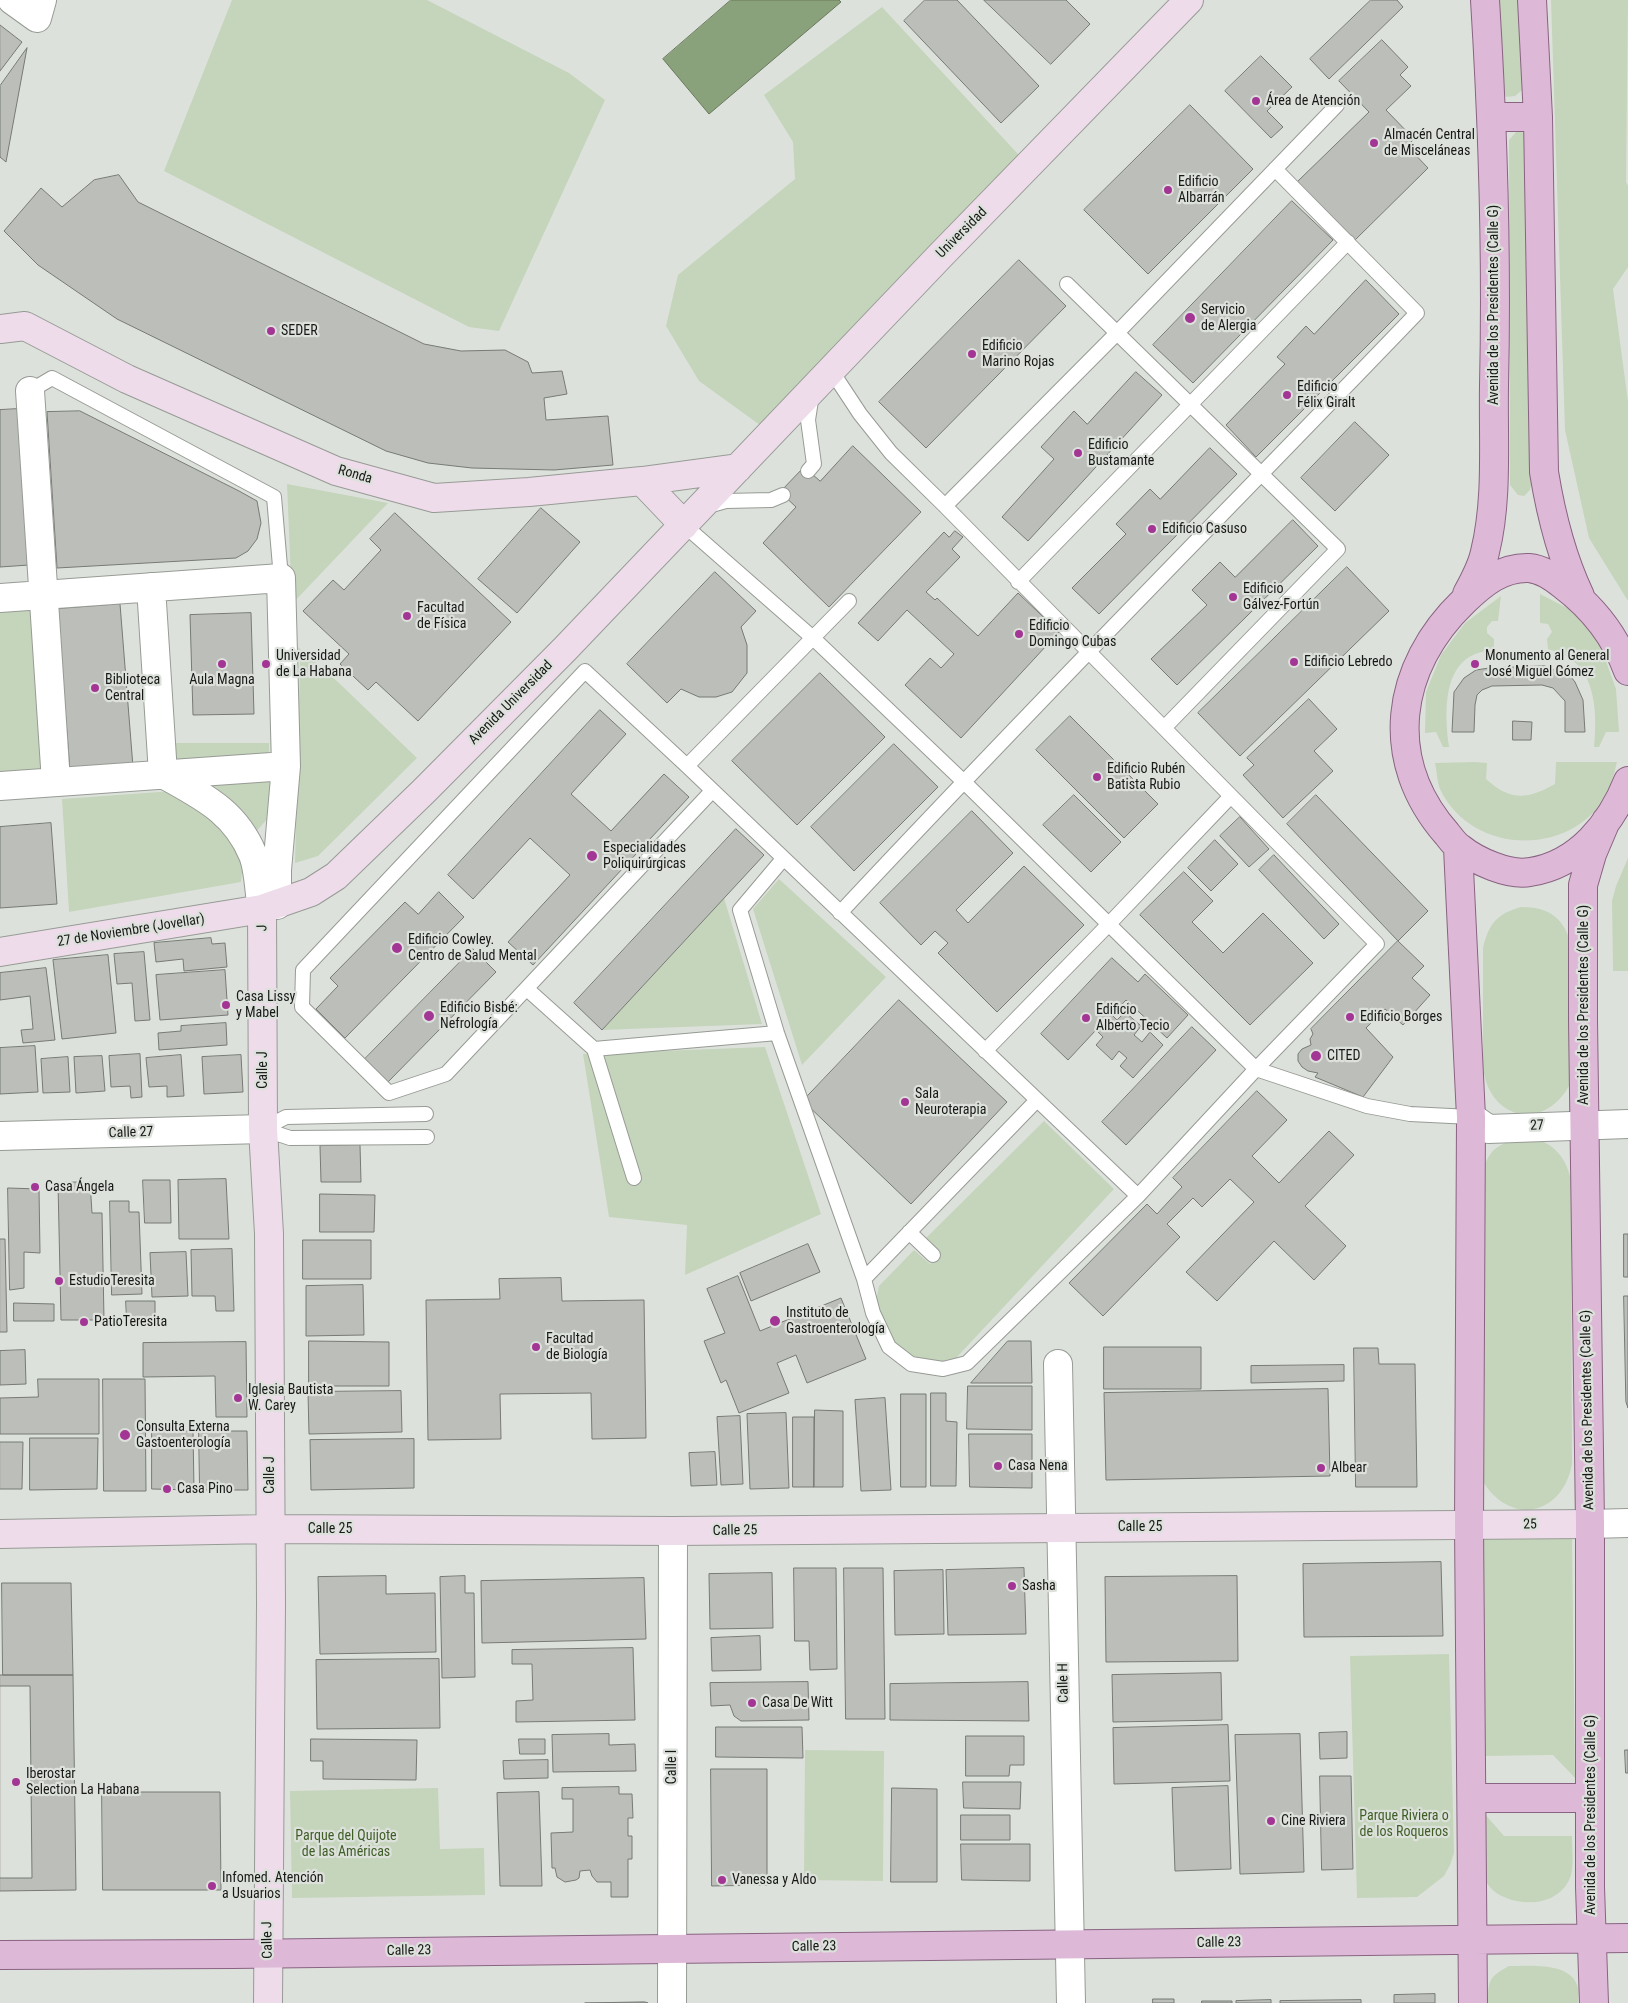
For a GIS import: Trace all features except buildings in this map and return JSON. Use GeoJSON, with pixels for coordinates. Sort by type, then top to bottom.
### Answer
{"type":"FeatureCollection","features":[{"type":"Feature","properties":{"kind":"main road","name":"Avenida de los Presidentes (Calle G)"},"geometry":{"type":"LineString","coordinates":[[1461,604],[1478,573],[1485,554],[1492,503],[1496,305],[1492,117],[1486,0]]}},
{"type":"Feature","properties":{"kind":"main road"},"geometry":{"type":"LineString","coordinates":[[1532,0],[1538,117],[1544,472],[1550,506],[1568,570],[1582,599],[1604,626],[1628,671]]}},
{"type":"Feature","properties":{"kind":"main road"},"geometry":{"type":"LineString","coordinates":[[1492,117],[1538,117]]}},
{"type":"Feature","properties":{"kind":"main road"},"geometry":{"type":"LineString","coordinates":[[1582,599],[1545,572],[1531,568],[1518,569],[1494,576],[1479,586],[1461,604],[1430,642],[1417,666],[1409,691],[1405,739],[1406,758],[1421,798],[1434,819],[1458,848],[1493,866],[1525,873],[1555,866],[1574,855],[1606,822],[1621,800],[1628,781]]}},
{"type":"Feature","properties":{"kind":"main road","name":"Avenida de los Presidentes (Calle G)"},"geometry":{"type":"LineString","coordinates":[[1594,2003],[1590,1798],[1590,1524],[1583,885],[1592,854],[1606,822]]}},
{"type":"Feature","properties":{"kind":"main road"},"geometry":{"type":"LineString","coordinates":[[1458,848],[1476,1128],[1469,1525],[1473,2003]]}},
{"type":"Feature","properties":{"kind":"main road"},"geometry":{"type":"LineString","coordinates":[[1472,1798],[1590,1798]]}},
{"type":"Feature","properties":{"kind":"main road","name":"Calle 23"},"geometry":{"type":"LineString","coordinates":[[0,1955],[1628,1938]]}},
{"type":"Feature","properties":{"kind":"street"},"geometry":{"type":"LineString","coordinates":[[12,0],[40,9]]}},
{"type":"Feature","properties":{"kind":"street","name":"Universidad"},"geometry":{"type":"LineString","coordinates":[[738,468],[1189,0]]}},
{"type":"Feature","properties":{"kind":"street","name":"Ronda"},"geometry":{"type":"LineString","coordinates":[[0,329],[25,326],[128,379],[336,471],[434,498],[529,492],[642,481],[738,468]]}},
{"type":"Feature","properties":{"kind":"street"},"geometry":{"type":"LineString","coordinates":[[30,391],[56,782]]}},
{"type":"Feature","properties":{"kind":"street","name":"Avenida Universidad"},"geometry":{"type":"LineString","coordinates":[[270,907],[311,892],[336,876],[417,798],[738,468]]}},
{"type":"Feature","properties":{"kind":"street"},"geometry":{"type":"LineString","coordinates":[[642,481],[661,501],[692,516]]}},
{"type":"Feature","properties":{"kind":"street"},"geometry":{"type":"LineString","coordinates":[[660,550],[669,529],[661,501]]}},
{"type":"Feature","properties":{"kind":"street"},"geometry":{"type":"LineString","coordinates":[[0,598],[281,578],[286,766],[277,870],[270,907]]}},
{"type":"Feature","properties":{"kind":"street"},"geometry":{"type":"LineString","coordinates":[[151,587],[163,774]]}},
{"type":"Feature","properties":{"kind":"street"},"geometry":{"type":"LineString","coordinates":[[0,786],[286,766]]}},
{"type":"Feature","properties":{"kind":"street"},"geometry":{"type":"LineString","coordinates":[[163,774],[208,800],[236,823],[254,856],[270,907]]}},
{"type":"Feature","properties":{"kind":"street"},"geometry":{"type":"LineString","coordinates":[[264,948],[268,932],[278,914],[311,892]]}},
{"type":"Feature","properties":{"kind":"street","name":"J"},"geometry":{"type":"LineString","coordinates":[[264,948],[270,907]]}},
{"type":"Feature","properties":{"kind":"street","name":"27 de Noviembre (Jovellar)"},"geometry":{"type":"LineString","coordinates":[[0,952],[270,907]]}},
{"type":"Feature","properties":{"kind":"street","name":"Calle J"},"geometry":{"type":"LineString","coordinates":[[264,948],[263,1129],[269,1234],[268,2003]]}},
{"type":"Feature","properties":{"kind":"street"},"geometry":{"type":"LineString","coordinates":[[1585,1124],[1628,1124]]}},
{"type":"Feature","properties":{"kind":"street","name":"27"},"geometry":{"type":"LineString","coordinates":[[1476,1128],[1585,1124]]}},
{"type":"Feature","properties":{"kind":"street","name":"Calle 27"},"geometry":{"type":"LineString","coordinates":[[0,1136],[263,1129]]}},
{"type":"Feature","properties":{"kind":"street","name":"Calle H"},"geometry":{"type":"LineString","coordinates":[[1058,1364],[1071,2003]]}},
{"type":"Feature","properties":{"kind":"street"},"geometry":{"type":"LineString","coordinates":[[1590,1524],[1628,1523]]}},
{"type":"Feature","properties":{"kind":"street","name":"25"},"geometry":{"type":"LineString","coordinates":[[1469,1525],[1590,1524]]}},
{"type":"Feature","properties":{"kind":"street","name":"Calle 25"},"geometry":{"type":"LineString","coordinates":[[0,1534],[270,1529],[673,1531],[1469,1525]]}},
{"type":"Feature","properties":{"kind":"street","name":"Calle I"},"geometry":{"type":"LineString","coordinates":[[672,2003],[673,1531]]}},
{"type":"Feature","properties":{"kind":"lane"},"geometry":{"type":"LineString","coordinates":[[945,506],[1116,334],[1337,105]]}},
{"type":"Feature","properties":{"kind":"lane"},"geometry":{"type":"LineString","coordinates":[[840,913],[963,781],[1261,476],[1417,312],[1275,169]]}},
{"type":"Feature","properties":{"kind":"lane"},"geometry":{"type":"LineString","coordinates":[[1018,582],[1348,242]]}},
{"type":"Feature","properties":{"kind":"lane"},"geometry":{"type":"LineString","coordinates":[[1067,284],[1261,476],[1338,549],[1164,728]]}},
{"type":"Feature","properties":{"kind":"lane"},"geometry":{"type":"LineString","coordinates":[[783,859],[740,910],[777,1032],[864,1279],[873,1313],[889,1347],[912,1364],[943,1369],[967,1363],[1138,1196],[1256,1069],[1377,944],[945,506],[891,454],[860,414],[831,370]]}},
{"type":"Feature","properties":{"kind":"lane"},"geometry":{"type":"LineString","coordinates":[[30,391],[52,378],[274,497],[281,578]]}},
{"type":"Feature","properties":{"kind":"lane"},"geometry":{"type":"LineString","coordinates":[[808,471],[814,464],[808,420],[813,389]]}},
{"type":"Feature","properties":{"kind":"lane"},"geometry":{"type":"LineString","coordinates":[[783,495],[777,499],[726,501],[692,516],[813,638],[963,781],[1256,1069],[1367,1106],[1476,1128]]}},
{"type":"Feature","properties":{"kind":"lane"},"geometry":{"type":"LineString","coordinates":[[687,766],[849,601]]}},
{"type":"Feature","properties":{"kind":"lane"},"geometry":{"type":"LineString","coordinates":[[712,791],[446,1074],[388,1094],[302,1007],[303,970],[585,671],[687,766],[1138,1196]]}},
{"type":"Feature","properties":{"kind":"lane"},"geometry":{"type":"LineString","coordinates":[[985,1051],[1231,796]]}},
{"type":"Feature","properties":{"kind":"lane"},"geometry":{"type":"LineString","coordinates":[[527,989],[594,1049],[634,1178]]}},
{"type":"Feature","properties":{"kind":"lane"},"geometry":{"type":"LineString","coordinates":[[594,1049],[777,1032]]}},
{"type":"Feature","properties":{"kind":"lane"},"geometry":{"type":"LineString","coordinates":[[864,1279],[1037,1100]]}},
{"type":"Feature","properties":{"kind":"lane","name":"Calle 27"},"geometry":{"type":"LineString","coordinates":[[263,1129],[286,1117],[426,1114]]}},
{"type":"Feature","properties":{"kind":"lane","name":"Calle 27"},"geometry":{"type":"LineString","coordinates":[[263,1129],[290,1138],[427,1137]]}},
{"type":"Feature","properties":{"kind":"lane"},"geometry":{"type":"LineString","coordinates":[[909,1232],[933,1255]]}},
{"type":"Feature","properties":{"kind":"green space"},"geometry":{"type":"Polygon","coordinates":[[[232,0],[427,0],[569,73],[605,100],[499,331],[469,327],[164,171],[232,0]]]}},
{"type":"Feature","properties":{"kind":"green space"},"geometry":{"type":"Polygon","coordinates":[[[1498,0],[1519,0],[1522,90],[1515,96],[1506,97],[1501,87],[1498,0]]]}},
{"type":"Feature","properties":{"kind":"green space"},"geometry":{"type":"Polygon","coordinates":[[[1551,0],[1628,0],[1626,182],[1628,186],[1628,267],[1613,289],[1628,402],[1628,601],[1589,538],[1565,430],[1551,0]]]}},
{"type":"Feature","properties":{"kind":"green space"},"geometry":{"type":"Polygon","coordinates":[[[882,7],[1029,166],[771,433],[699,381],[666,326],[678,275],[795,179],[793,142],[764,95],[882,7]]]}},
{"type":"Feature","properties":{"kind":"green space"},"geometry":{"type":"Polygon","coordinates":[[[1517,131],[1525,133],[1532,481],[1530,490],[1524,496],[1518,495],[1510,485],[1509,140],[1517,131]]]}},
{"type":"Feature","properties":{"kind":"green space"},"geometry":{"type":"Polygon","coordinates":[[[287,484],[388,503],[292,604],[287,484]]]}},
{"type":"Feature","properties":{"kind":"green space"},"geometry":{"type":"Polygon","coordinates":[[[1540,594],[1573,611],[1599,642],[1616,689],[1619,732],[1606,732],[1599,747],[1594,747],[1595,710],[1589,684],[1584,673],[1576,664],[1564,655],[1548,649],[1547,639],[1552,632],[1548,624],[1540,623],[1540,594]]]}},
{"type":"Feature","properties":{"kind":"green space"},"geometry":{"type":"Polygon","coordinates":[[[44,595],[56,782],[0,786],[0,598],[44,595]]]}},
{"type":"Feature","properties":{"kind":"green space"},"geometry":{"type":"Polygon","coordinates":[[[1501,596],[1498,621],[1492,621],[1487,627],[1487,633],[1494,639],[1494,649],[1471,656],[1462,663],[1450,684],[1447,710],[1449,747],[1443,747],[1436,732],[1425,733],[1426,692],[1441,655],[1465,623],[1501,596]]]}},
{"type":"Feature","properties":{"kind":"green space"},"geometry":{"type":"Polygon","coordinates":[[[298,647],[338,682],[417,758],[318,856],[295,863],[300,663],[298,647]]]}},
{"type":"Feature","properties":{"kind":"green space"},"geometry":{"type":"Polygon","coordinates":[[[174,743],[269,743],[270,816],[245,844],[241,882],[69,912],[62,799],[173,791],[174,743]]]}},
{"type":"Feature","properties":{"kind":"green space"},"geometry":{"type":"Polygon","coordinates":[[[1556,762],[1617,762],[1604,800],[1584,821],[1557,835],[1538,840],[1518,840],[1499,837],[1481,831],[1465,820],[1451,806],[1440,789],[1435,763],[1487,763],[1486,779],[1495,786],[1504,792],[1520,796],[1536,793],[1555,784],[1556,762]]]}},
{"type":"Feature","properties":{"kind":"green space"},"geometry":{"type":"Polygon","coordinates":[[[1628,858],[1628,971],[1613,971],[1612,901],[1628,858]]]}},
{"type":"Feature","properties":{"kind":"green space"},"geometry":{"type":"Polygon","coordinates":[[[779,879],[886,977],[802,1065],[753,909],[779,879]]]}},
{"type":"Feature","properties":{"kind":"green space"},"geometry":{"type":"Polygon","coordinates":[[[724,898],[762,1024],[602,1030],[724,898]]]}},
{"type":"Feature","properties":{"kind":"green space"},"geometry":{"type":"Polygon","coordinates":[[[1521,907],[1541,909],[1555,917],[1565,929],[1572,948],[1571,1082],[1561,1098],[1548,1108],[1534,1114],[1520,1114],[1507,1109],[1496,1100],[1488,1085],[1483,1067],[1483,948],[1488,932],[1495,921],[1500,916],[1521,907]]]}},
{"type":"Feature","properties":{"kind":"green space"},"geometry":{"type":"Polygon","coordinates":[[[765,1047],[821,1214],[685,1275],[687,1225],[609,1217],[583,1054],[765,1047]]]}},
{"type":"Feature","properties":{"kind":"green space"},"geometry":{"type":"Polygon","coordinates":[[[1044,1121],[1114,1189],[956,1358],[938,1362],[908,1355],[885,1334],[876,1301],[879,1286],[914,1250],[930,1264],[940,1252],[926,1238],[1044,1121]]]}},
{"type":"Feature","properties":{"kind":"green space"},"geometry":{"type":"Polygon","coordinates":[[[1535,1138],[1549,1145],[1559,1154],[1566,1165],[1571,1180],[1572,1464],[1566,1482],[1558,1495],[1546,1504],[1533,1509],[1520,1509],[1506,1504],[1493,1495],[1482,1480],[1481,1177],[1489,1157],[1499,1146],[1514,1141],[1535,1138]]]}},
{"type":"Feature","properties":{"kind":"green space"},"geometry":{"type":"Polygon","coordinates":[[[1572,1537],[1575,1778],[1553,1755],[1484,1756],[1480,1538],[1572,1537]]]}},
{"type":"Feature","properties":{"kind":"green space","name":"Parque Riviera o de los Roqueros"},"geometry":{"type":"Polygon","coordinates":[[[1449,1654],[1454,1853],[1450,1865],[1444,1876],[1417,1897],[1357,1898],[1350,1656],[1449,1654]]]}},
{"type":"Feature","properties":{"kind":"green space"},"geometry":{"type":"Polygon","coordinates":[[[805,1750],[884,1751],[883,1881],[804,1880],[805,1750]]]}},
{"type":"Feature","properties":{"kind":"green space","name":"Parque del Quijote de las Américas"},"geometry":{"type":"Polygon","coordinates":[[[438,1788],[440,1849],[484,1848],[485,1895],[292,1898],[290,1791],[438,1788]]]}},
{"type":"Feature","properties":{"kind":"green space"},"geometry":{"type":"Polygon","coordinates":[[[1484,1813],[1504,1836],[1572,1836],[1572,1871],[1566,1885],[1559,1893],[1540,1901],[1529,1902],[1508,1898],[1498,1894],[1491,1888],[1482,1877],[1484,1813]]]}},
{"type":"Feature","properties":{"kind":"green space"},"geometry":{"type":"Polygon","coordinates":[[[1509,1966],[1549,1967],[1568,1973],[1574,1979],[1578,1988],[1578,2003],[1488,2003],[1488,1989],[1491,1980],[1497,1973],[1509,1966]]]}},
{"type":"Feature","properties":{"kind":"shaded area"},"geometry":{"type":"Polygon","coordinates":[[[731,0],[839,0],[841,2],[709,114],[663,59],[731,0]]]}},
{"type":"Feature","properties":{"kind":"place","name":"Área de Atención"},"geometry":{"type":"Point","coordinates":[1256,101]}},
{"type":"Feature","properties":{"kind":"place","name":"Almacén Central de Misceláneas"},"geometry":{"type":"Point","coordinates":[1374,143]}},
{"type":"Feature","properties":{"kind":"place","name":"Edificio Albarrán"},"geometry":{"type":"Point","coordinates":[1168,190]}},
{"type":"Feature","properties":{"kind":"place","name":"Servicio de Alergia"},"geometry":{"type":"Point","coordinates":[1190,318]}},
{"type":"Feature","properties":{"kind":"place","name":"SEDER"},"geometry":{"type":"Point","coordinates":[271,331]}},
{"type":"Feature","properties":{"kind":"place","name":"Edificio Marino Rojas"},"geometry":{"type":"Point","coordinates":[972,354]}},
{"type":"Feature","properties":{"kind":"place","name":"Edificio Félix Giralt"},"geometry":{"type":"Point","coordinates":[1287,395]}},
{"type":"Feature","properties":{"kind":"place","name":"Edificio Bustamante"},"geometry":{"type":"Point","coordinates":[1078,453]}},
{"type":"Feature","properties":{"kind":"place","name":"Edificio Casuso"},"geometry":{"type":"Point","coordinates":[1152,529]}},
{"type":"Feature","properties":{"kind":"place","name":"Edificio Gálvez-Fortún"},"geometry":{"type":"Point","coordinates":[1233,597]}},
{"type":"Feature","properties":{"kind":"place","name":"Facultad de Física"},"geometry":{"type":"Point","coordinates":[407,616]}},
{"type":"Feature","properties":{"kind":"place","name":"Edificio Domingo Cubas"},"geometry":{"type":"Point","coordinates":[1019,634]}},
{"type":"Feature","properties":{"kind":"place","name":"Edificio Lebredo"},"geometry":{"type":"Point","coordinates":[1294,662]}},
{"type":"Feature","properties":{"kind":"place","name":"Aula Magna"},"geometry":{"type":"Point","coordinates":[222,664]}},
{"type":"Feature","properties":{"kind":"place","name":"Universidad de La Habana"},"geometry":{"type":"Point","coordinates":[266,664]}},
{"type":"Feature","properties":{"kind":"place","name":"Monumento al General José Miguel Gómez"},"geometry":{"type":"Point","coordinates":[1475,664]}},
{"type":"Feature","properties":{"kind":"place","name":"Biblioteca Central"},"geometry":{"type":"Point","coordinates":[95,688]}},
{"type":"Feature","properties":{"kind":"place","name":"Edificio Rubén Batista Rubio"},"geometry":{"type":"Point","coordinates":[1097,777]}},
{"type":"Feature","properties":{"kind":"place","name":"Especialidades Poliquirúrgicas"},"geometry":{"type":"Point","coordinates":[592,856]}},
{"type":"Feature","properties":{"kind":"place","name":"Edificio Cowley. Centro de Salud Mental"},"geometry":{"type":"Point","coordinates":[397,948]}},
{"type":"Feature","properties":{"kind":"place","name":"Casa Lissy y Mabel"},"geometry":{"type":"Point","coordinates":[226,1005]}},
{"type":"Feature","properties":{"kind":"place","name":"Edificio Bisbé: Nefrología"},"geometry":{"type":"Point","coordinates":[429,1016]}},
{"type":"Feature","properties":{"kind":"place","name":"Edificio Borges"},"geometry":{"type":"Point","coordinates":[1350,1017]}},
{"type":"Feature","properties":{"kind":"place","name":"Edificio Alberto Tecio"},"geometry":{"type":"Point","coordinates":[1086,1018]}},
{"type":"Feature","properties":{"kind":"place","name":"CITED"},"geometry":{"type":"Point","coordinates":[1316,1056]}},
{"type":"Feature","properties":{"kind":"place","name":"Sala Neuroterapia"},"geometry":{"type":"Point","coordinates":[905,1102]}},
{"type":"Feature","properties":{"kind":"place","name":"Casa Ángela"},"geometry":{"type":"Point","coordinates":[35,1187]}},
{"type":"Feature","properties":{"kind":"place","name":"EstudioTeresita"},"geometry":{"type":"Point","coordinates":[59,1281]}},
{"type":"Feature","properties":{"kind":"place","name":"Instituto de Gastroenterología"},"geometry":{"type":"Point","coordinates":[775,1321]}},
{"type":"Feature","properties":{"kind":"place","name":"PatioTeresita"},"geometry":{"type":"Point","coordinates":[84,1322]}},
{"type":"Feature","properties":{"kind":"place","name":"Facultad de Biología"},"geometry":{"type":"Point","coordinates":[536,1347]}},
{"type":"Feature","properties":{"kind":"place","name":"Iglesia Bautista W. Carey"},"geometry":{"type":"Point","coordinates":[238,1398]}},
{"type":"Feature","properties":{"kind":"place","name":"Consulta Externa Gastoenterología"},"geometry":{"type":"Point","coordinates":[125,1435]}},
{"type":"Feature","properties":{"kind":"place","name":"Casa Nena"},"geometry":{"type":"Point","coordinates":[998,1466]}},
{"type":"Feature","properties":{"kind":"place","name":"Albear"},"geometry":{"type":"Point","coordinates":[1321,1468]}},
{"type":"Feature","properties":{"kind":"place","name":"Casa Pino"},"geometry":{"type":"Point","coordinates":[167,1489]}},
{"type":"Feature","properties":{"kind":"place","name":"Sasha"},"geometry":{"type":"Point","coordinates":[1012,1586]}},
{"type":"Feature","properties":{"kind":"place","name":"Casa De Witt"},"geometry":{"type":"Point","coordinates":[752,1703]}},
{"type":"Feature","properties":{"kind":"place","name":"Iberostar Selection La Habana"},"geometry":{"type":"Point","coordinates":[16,1782]}},
{"type":"Feature","properties":{"kind":"place","name":"Cine Riviera"},"geometry":{"type":"Point","coordinates":[1271,1821]}},
{"type":"Feature","properties":{"kind":"place","name":"Vanessa y Aldo"},"geometry":{"type":"Point","coordinates":[722,1880]}},
{"type":"Feature","properties":{"kind":"place","name":"Infomed. Atención a Usuarios"},"geometry":{"type":"Point","coordinates":[212,1886]}}]}
